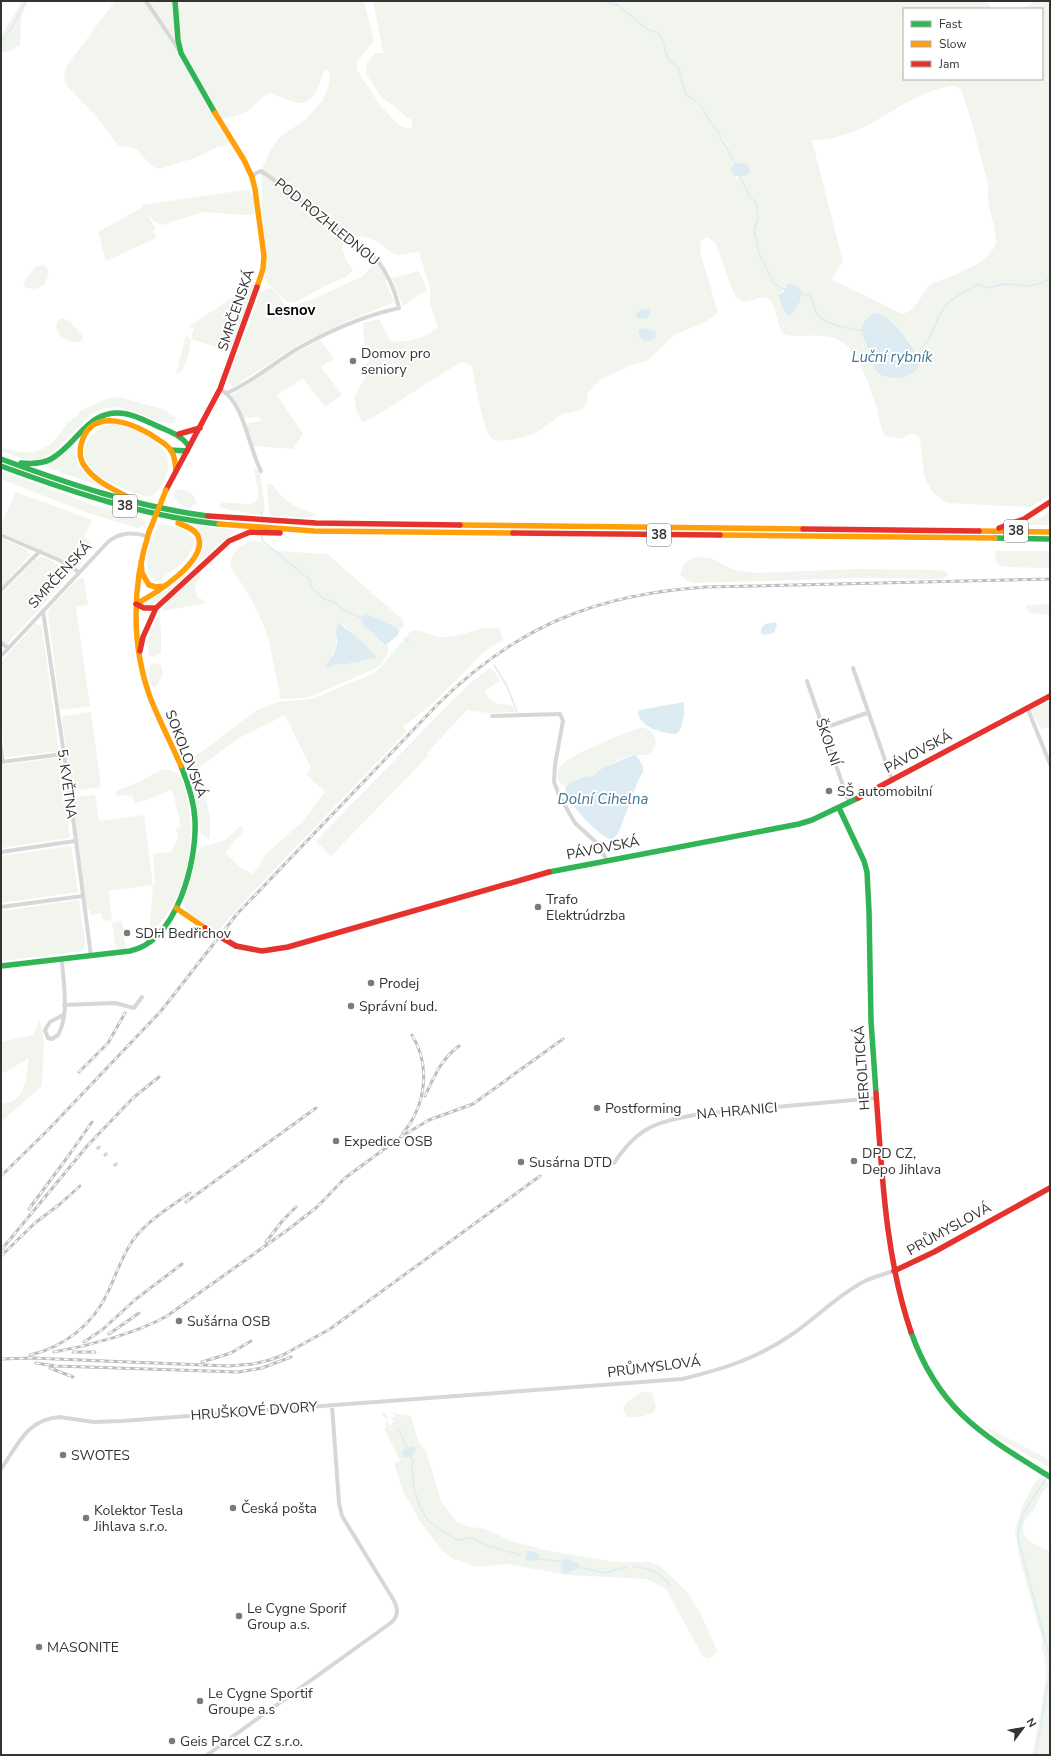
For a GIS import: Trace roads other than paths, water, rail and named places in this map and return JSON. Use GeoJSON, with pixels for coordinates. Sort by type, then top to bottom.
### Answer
{"type":"FeatureCollection","features":[{"type":"Feature","properties":{"kind":"main road","name":"SMRČENSKÁ"},"geometry":{"type":"LineString","coordinates":[[148,534],[166,490],[220,389],[263,269],[262,238],[252,177],[238,149],[213,110],[181,54],[178,40],[175,1]]}},
{"type":"Feature","properties":{"kind":"main road"},"geometry":{"type":"LineString","coordinates":[[11,463],[31,464],[52,458],[95,418],[108,413],[124,413],[179,434],[200,428]]}},
{"type":"Feature","properties":{"kind":"main road"},"geometry":{"type":"LineString","coordinates":[[138,503],[90,473],[82,463],[80,453],[85,436],[96,426],[103,422],[121,420],[143,429],[156,437],[171,450],[176,470]]}},
{"type":"Feature","properties":{"kind":"main road"},"geometry":{"type":"LineString","coordinates":[[171,450],[188,449],[179,434]]}},
{"type":"Feature","properties":{"kind":"main road","name":"38"},"geometry":{"type":"LineString","coordinates":[[1,459],[73,485],[138,503],[222,518],[275,522],[1050,532]]}},
{"type":"Feature","properties":{"kind":"main road","name":"38"},"geometry":{"type":"LineString","coordinates":[[1,466],[70,491],[111,502],[187,520],[254,530],[1050,539]]}},
{"type":"Feature","properties":{"kind":"main road"},"geometry":{"type":"LineString","coordinates":[[111,502],[187,525],[197,534],[200,541],[197,554],[189,566],[157,593],[136,604]]}},
{"type":"Feature","properties":{"kind":"main road"},"geometry":{"type":"LineString","coordinates":[[981,531],[996,529],[1018,522],[1031,516],[1050,502]]}},
{"type":"Feature","properties":{"kind":"main road"},"geometry":{"type":"LineString","coordinates":[[140,651],[143,637],[156,608],[229,541],[254,530]]}},
{"type":"Feature","properties":{"kind":"main road","name":"SOKOLOVSKÁ"},"geometry":{"type":"LineString","coordinates":[[1,966],[62,960],[140,948],[160,932],[176,908],[187,881],[195,840],[194,809],[191,794],[175,752],[148,690],[140,651],[136,604],[141,562],[148,534]]}},
{"type":"Feature","properties":{"kind":"main road"},"geometry":{"type":"LineString","coordinates":[[141,562],[142,573],[149,585],[156,587],[166,586]]}},
{"type":"Feature","properties":{"kind":"main road"},"geometry":{"type":"LineString","coordinates":[[136,604],[144,608],[156,608]]}},
{"type":"Feature","properties":{"kind":"main road","name":"PÁVOVSKÁ"},"geometry":{"type":"LineString","coordinates":[[176,908],[205,928],[236,946],[262,951],[288,947],[396,917],[550,871],[606,859],[799,824],[849,803],[1050,696]]}},
{"type":"Feature","properties":{"kind":"main road","name":"HEROLTICKÁ"},"geometry":{"type":"LineString","coordinates":[[839,808],[864,861],[867,872],[870,1005],[886,1215],[894,1271],[911,1330],[919,1353],[929,1373],[954,1409],[974,1428],[988,1438],[1050,1477]]}},
{"type":"Feature","properties":{"kind":"main road","name":"PRŮMYSLOVÁ"},"geometry":{"type":"LineString","coordinates":[[894,1271],[958,1240],[1018,1204],[1050,1188]]}},
{"type":"Feature","properties":{"kind":"street"},"geometry":{"type":"LineString","coordinates":[[146,1],[181,54]]}},
{"type":"Feature","properties":{"kind":"street","name":"POD ROZHLEDNOU"},"geometry":{"type":"LineString","coordinates":[[227,393],[297,349],[337,329],[367,317],[399,308],[394,289],[377,260],[261,171],[252,177]]}},
{"type":"Feature","properties":{"kind":"street"},"geometry":{"type":"LineString","coordinates":[[220,389],[227,393],[244,423],[255,460],[261,471]]}},
{"type":"Feature","properties":{"kind":"street","name":"SMRČENSKÁ"},"geometry":{"type":"LineString","coordinates":[[1,656],[108,542],[116,536],[135,533],[148,534]]}},
{"type":"Feature","properties":{"kind":"street"},"geometry":{"type":"LineString","coordinates":[[1,535],[40,551],[79,572]]}},
{"type":"Feature","properties":{"kind":"street"},"geometry":{"type":"LineString","coordinates":[[1,590],[40,551]]}},
{"type":"Feature","properties":{"kind":"street","name":"5. KVĚTNA"},"geometry":{"type":"LineString","coordinates":[[42,611],[76,841],[91,956]]}},
{"type":"Feature","properties":{"kind":"street"},"geometry":{"type":"LineString","coordinates":[[1,643],[8,648]]}},
{"type":"Feature","properties":{"kind":"street"},"geometry":{"type":"LineString","coordinates":[[853,668],[867,713],[892,780]]}},
{"type":"Feature","properties":{"kind":"street","name":"ŠKOLNÍ"},"geometry":{"type":"LineString","coordinates":[[807,681],[849,803]]}},
{"type":"Feature","properties":{"kind":"street"},"geometry":{"type":"LineString","coordinates":[[1027,707],[1050,764]]}},
{"type":"Feature","properties":{"kind":"street"},"geometry":{"type":"LineString","coordinates":[[824,728],[867,713]]}},
{"type":"Feature","properties":{"kind":"street"},"geometry":{"type":"LineString","coordinates":[[492,716],[560,714],[563,721],[554,765],[554,782],[559,795],[575,823],[598,844],[606,859]]}},
{"type":"Feature","properties":{"kind":"street"},"geometry":{"type":"LineString","coordinates":[[1,747],[2,762],[63,754]]}},
{"type":"Feature","properties":{"kind":"street"},"geometry":{"type":"LineString","coordinates":[[1,852],[76,841]]}},
{"type":"Feature","properties":{"kind":"street"},"geometry":{"type":"LineString","coordinates":[[1,907],[83,896]]}},
{"type":"Feature","properties":{"kind":"street"},"geometry":{"type":"LineString","coordinates":[[62,960],[63,1015],[60,1033],[56,1037],[49,1039],[45,1034],[47,1026],[50,1022],[63,1015]]}},
{"type":"Feature","properties":{"kind":"street"},"geometry":{"type":"LineString","coordinates":[[64,1005],[116,1003],[134,1008],[142,997]]}},
{"type":"Feature","properties":{"kind":"street","name":"NA HRANICI"},"geometry":{"type":"LineString","coordinates":[[614,1163],[624,1148],[637,1135],[659,1123],[674,1119],[699,1114],[876,1098]]}},
{"type":"Feature","properties":{"kind":"street","name":"PRŮMYSLOVÁ"},"geometry":{"type":"LineString","coordinates":[[332,1406],[674,1380],[709,1373],[738,1364],[766,1350],[792,1335],[857,1286],[874,1277],[894,1271]]}},
{"type":"Feature","properties":{"kind":"street","name":"HRUŠKOVÉ DVORY"},"geometry":{"type":"LineString","coordinates":[[1,1469],[25,1432],[37,1424],[53,1417],[106,1422],[332,1406],[339,1503],[342,1516],[393,1599],[397,1607],[397,1616],[392,1622],[207,1755]]}},
{"type":"Feature","properties":{"kind":"water"},"geometry":{"type":"Polygon","coordinates":[[[741,163],[748,165],[750,169],[749,174],[740,177],[732,175],[731,168],[735,164],[741,163]]]}},
{"type":"Feature","properties":{"kind":"water"},"geometry":{"type":"Polygon","coordinates":[[[787,284],[798,287],[801,291],[799,303],[788,316],[783,309],[778,295],[784,292],[787,284]]]}},
{"type":"Feature","properties":{"kind":"water"},"geometry":{"type":"Polygon","coordinates":[[[643,309],[650,310],[649,317],[638,319],[635,314],[643,309]]]}},
{"type":"Feature","properties":{"kind":"water","name":"Luční rybník"},"geometry":{"type":"Polygon","coordinates":[[[877,313],[892,322],[902,333],[912,348],[919,361],[919,365],[912,374],[899,378],[893,378],[880,375],[876,371],[861,331],[866,319],[877,313]]]}},
{"type":"Feature","properties":{"kind":"water"},"geometry":{"type":"Polygon","coordinates":[[[643,328],[655,331],[656,336],[650,341],[642,340],[638,333],[639,330],[643,328]]]}},
{"type":"Feature","properties":{"kind":"water"},"geometry":{"type":"Polygon","coordinates":[[[364,614],[390,624],[399,630],[398,635],[385,646],[368,629],[364,628],[362,620],[364,614]]]}},
{"type":"Feature","properties":{"kind":"water"},"geometry":{"type":"Polygon","coordinates":[[[775,622],[777,624],[774,633],[764,635],[761,633],[761,628],[765,624],[775,622]]]}},
{"type":"Feature","properties":{"kind":"water"},"geometry":{"type":"Polygon","coordinates":[[[339,623],[364,643],[376,656],[376,658],[342,665],[338,663],[326,668],[324,667],[336,648],[336,630],[339,623]]]}},
{"type":"Feature","properties":{"kind":"water"},"geometry":{"type":"Polygon","coordinates":[[[684,702],[682,725],[676,734],[652,729],[643,722],[638,712],[640,710],[684,702]]]}},
{"type":"Feature","properties":{"kind":"water","name":"Dolní Cihelna"},"geometry":{"type":"Polygon","coordinates":[[[636,755],[643,766],[643,772],[638,781],[618,834],[611,840],[591,825],[576,809],[567,794],[565,787],[569,783],[584,777],[592,776],[603,768],[636,755]]]}},
{"type":"Feature","properties":{"kind":"water"},"geometry":{"type":"Polygon","coordinates":[[[414,1446],[416,1450],[411,1457],[403,1457],[402,1450],[414,1446]]]}},
{"type":"Feature","properties":{"kind":"water"},"geometry":{"type":"Polygon","coordinates":[[[527,1551],[538,1554],[538,1561],[525,1560],[527,1551]]]}},
{"type":"Feature","properties":{"kind":"water"},"geometry":{"type":"Polygon","coordinates":[[[565,1558],[579,1564],[579,1568],[563,1574],[561,1571],[563,1559],[565,1558]]]}},
{"type":"Feature","properties":{"kind":"waterway"},"geometry":{"type":"LineString","coordinates":[[1,42],[11,29],[26,1]]}},
{"type":"Feature","properties":{"kind":"waterway"},"geometry":{"type":"LineString","coordinates":[[606,1],[619,6],[648,30],[659,33],[669,59],[678,67],[686,94],[697,102]]}},
{"type":"Feature","properties":{"kind":"waterway"},"geometry":{"type":"LineString","coordinates":[[701,106],[711,123],[720,134],[720,139],[736,165]]}},
{"type":"Feature","properties":{"kind":"waterway"},"geometry":{"type":"LineString","coordinates":[[740,177],[750,197],[755,201],[757,209]]}},
{"type":"Feature","properties":{"kind":"waterway"},"geometry":{"type":"LineString","coordinates":[[757,212],[758,217],[754,232],[758,251],[774,284],[786,290]]}},
{"type":"Feature","properties":{"kind":"waterway"},"geometry":{"type":"LineString","coordinates":[[920,349],[931,334],[942,310],[946,305],[957,296],[978,284],[988,288],[1005,284],[1029,286],[1042,283],[1050,278]]}},
{"type":"Feature","properties":{"kind":"waterway"},"geometry":{"type":"LineString","coordinates":[[799,294],[809,295],[816,313],[826,321],[838,326],[862,331]]}},
{"type":"Feature","properties":{"kind":"waterway"},"geometry":{"type":"LineString","coordinates":[[261,511],[262,517]]}},
{"type":"Feature","properties":{"kind":"waterway"},"geometry":{"type":"LineString","coordinates":[[261,535],[263,541],[310,580],[311,587],[324,599],[336,603],[344,611],[363,619]]}},
{"type":"Feature","properties":{"kind":"waterway"},"geometry":{"type":"LineString","coordinates":[[404,638],[409,642]]}},
{"type":"Feature","properties":{"kind":"waterway"},"geometry":{"type":"LineString","coordinates":[[494,665],[507,686],[517,712]]}},
{"type":"Feature","properties":{"kind":"waterway"},"geometry":{"type":"LineString","coordinates":[[383,1414],[387,1418]]}},
{"type":"Feature","properties":{"kind":"waterway"},"geometry":{"type":"LineString","coordinates":[[397,1427],[408,1449]]}},
{"type":"Feature","properties":{"kind":"waterway"},"geometry":{"type":"LineString","coordinates":[[410,1456],[413,1461],[412,1469],[414,1488],[420,1507],[428,1521],[455,1539],[462,1540],[473,1538],[487,1546],[521,1555]]}},
{"type":"Feature","properties":{"kind":"waterway"},"geometry":{"type":"LineString","coordinates":[[1036,1755],[1050,1670],[1049,1655],[1018,1538],[1019,1529],[1024,1514],[1046,1479]]}},
{"type":"Feature","properties":{"kind":"waterway"},"geometry":{"type":"LineString","coordinates":[[539,1559],[565,1562]]}},
{"type":"Feature","properties":{"kind":"waterway"},"geometry":{"type":"LineString","coordinates":[[578,1567],[605,1573],[626,1567]]}},
{"type":"Feature","properties":{"kind":"waterway"},"geometry":{"type":"LineString","coordinates":[[634,1567],[650,1570],[662,1577],[670,1585]]}},
{"type":"Feature","properties":{"kind":"railway"},"geometry":{"type":"LineString","coordinates":[[1,1176],[48,1130],[161,1011],[237,914],[439,703],[468,676],[498,653],[529,634],[594,606],[629,597],[666,591],[706,587],[1050,579]]}},
{"type":"Feature","properties":{"kind":"railway"},"geometry":{"type":"LineString","coordinates":[[79,1072],[108,1043],[125,1013]]}},
{"type":"Feature","properties":{"kind":"railway"},"geometry":{"type":"LineString","coordinates":[[403,1133],[417,1110],[423,1085],[424,1072],[422,1059],[412,1035]]}},
{"type":"Feature","properties":{"kind":"railway"},"geometry":{"type":"LineString","coordinates":[[54,1352],[112,1338],[141,1328],[167,1316],[289,1229],[317,1207],[345,1178],[402,1136],[429,1120],[473,1104],[563,1039]]}},
{"type":"Feature","properties":{"kind":"railway"},"geometry":{"type":"LineString","coordinates":[[425,1096],[435,1075],[447,1057],[459,1046]]}},
{"type":"Feature","properties":{"kind":"railway"},"geometry":{"type":"LineString","coordinates":[[2,1249],[88,1145],[133,1098],[159,1077]]}},
{"type":"Feature","properties":{"kind":"railway"},"geometry":{"type":"LineString","coordinates":[[186,1202],[316,1108]]}},
{"type":"Feature","properties":{"kind":"railway"},"geometry":{"type":"LineString","coordinates":[[29,1209],[92,1122]]}},
{"type":"Feature","properties":{"kind":"railway"},"geometry":{"type":"LineString","coordinates":[[1,1359],[31,1358],[228,1366],[253,1364],[270,1360],[283,1355],[330,1329],[540,1176]]}},
{"type":"Feature","properties":{"kind":"railway"},"geometry":{"type":"LineString","coordinates":[[1,1256],[35,1223],[60,1204],[80,1186]]}},
{"type":"Feature","properties":{"kind":"railway"},"geometry":{"type":"LineString","coordinates":[[30,1355],[66,1340],[86,1324],[102,1304],[122,1259],[133,1240],[152,1220],[190,1193]]}},
{"type":"Feature","properties":{"kind":"railway"},"geometry":{"type":"LineString","coordinates":[[266,1242],[283,1220],[296,1207]]}},
{"type":"Feature","properties":{"kind":"railway"},"geometry":{"type":"LineString","coordinates":[[84,1342],[102,1330],[136,1299],[182,1264]]}},
{"type":"Feature","properties":{"kind":"railway"},"geometry":{"type":"LineString","coordinates":[[109,1334],[139,1313]]}},
{"type":"Feature","properties":{"kind":"railway"},"geometry":{"type":"LineString","coordinates":[[202,1362],[231,1353],[251,1341]]}},
{"type":"Feature","properties":{"kind":"railway"},"geometry":{"type":"LineString","coordinates":[[73,1352],[95,1352]]}},
{"type":"Feature","properties":{"kind":"railway"},"geometry":{"type":"LineString","coordinates":[[36,1363],[55,1366],[239,1372],[262,1368],[291,1357]]}},
{"type":"Feature","properties":{"kind":"railway"},"geometry":{"type":"LineString","coordinates":[[50,1368],[73,1377]]}},
{"type":"Feature","properties":{"kind":"place","name":"Domov pro seniory"},"geometry":{"type":"Point","coordinates":[353,361]}},
{"type":"Feature","properties":{"kind":"place","name":"SŠ automobilní"},"geometry":{"type":"Point","coordinates":[829,791]}},
{"type":"Feature","properties":{"kind":"place","name":"Trafo Elektrúdrzba"},"geometry":{"type":"Point","coordinates":[538,907]}},
{"type":"Feature","properties":{"kind":"place","name":"SDH Bedřichov"},"geometry":{"type":"Point","coordinates":[127,933]}},
{"type":"Feature","properties":{"kind":"place","name":"Prodej"},"geometry":{"type":"Point","coordinates":[371,983]}},
{"type":"Feature","properties":{"kind":"place","name":"Správní bud."},"geometry":{"type":"Point","coordinates":[351,1006]}},
{"type":"Feature","properties":{"kind":"place","name":"Postforming"},"geometry":{"type":"Point","coordinates":[597,1108]}},
{"type":"Feature","properties":{"kind":"place","name":"Expedice OSB"},"geometry":{"type":"Point","coordinates":[336,1141]}},
{"type":"Feature","properties":{"kind":"place","name":"DPD CZ, Depo Jihlava"},"geometry":{"type":"Point","coordinates":[854,1161]}},
{"type":"Feature","properties":{"kind":"place","name":"Susárna DTD"},"geometry":{"type":"Point","coordinates":[521,1162]}},
{"type":"Feature","properties":{"kind":"place","name":"Sušárna OSB"},"geometry":{"type":"Point","coordinates":[179,1321]}},
{"type":"Feature","properties":{"kind":"place","name":"SWOTES"},"geometry":{"type":"Point","coordinates":[63,1455]}},
{"type":"Feature","properties":{"kind":"place","name":"Česká pošta"},"geometry":{"type":"Point","coordinates":[233,1508]}},
{"type":"Feature","properties":{"kind":"place","name":"Kolektor Tesla Jihlava s.r.o."},"geometry":{"type":"Point","coordinates":[86,1518]}},
{"type":"Feature","properties":{"kind":"place","name":"Le Cygne Sporif Group a.s."},"geometry":{"type":"Point","coordinates":[239,1616]}},
{"type":"Feature","properties":{"kind":"place","name":"MASONITE"},"geometry":{"type":"Point","coordinates":[39,1647]}},
{"type":"Feature","properties":{"kind":"place","name":"Le Cygne Sportif Groupe a.s"},"geometry":{"type":"Point","coordinates":[200,1701]}},
{"type":"Feature","properties":{"kind":"place","name":"Geis Parcel CZ s.r.o."},"geometry":{"type":"Point","coordinates":[172,1741]}},
{"type":"Feature","properties":{"kind":"district","name":"Lesnov"},"geometry":{"type":"Point","coordinates":[291,310]}}]}
